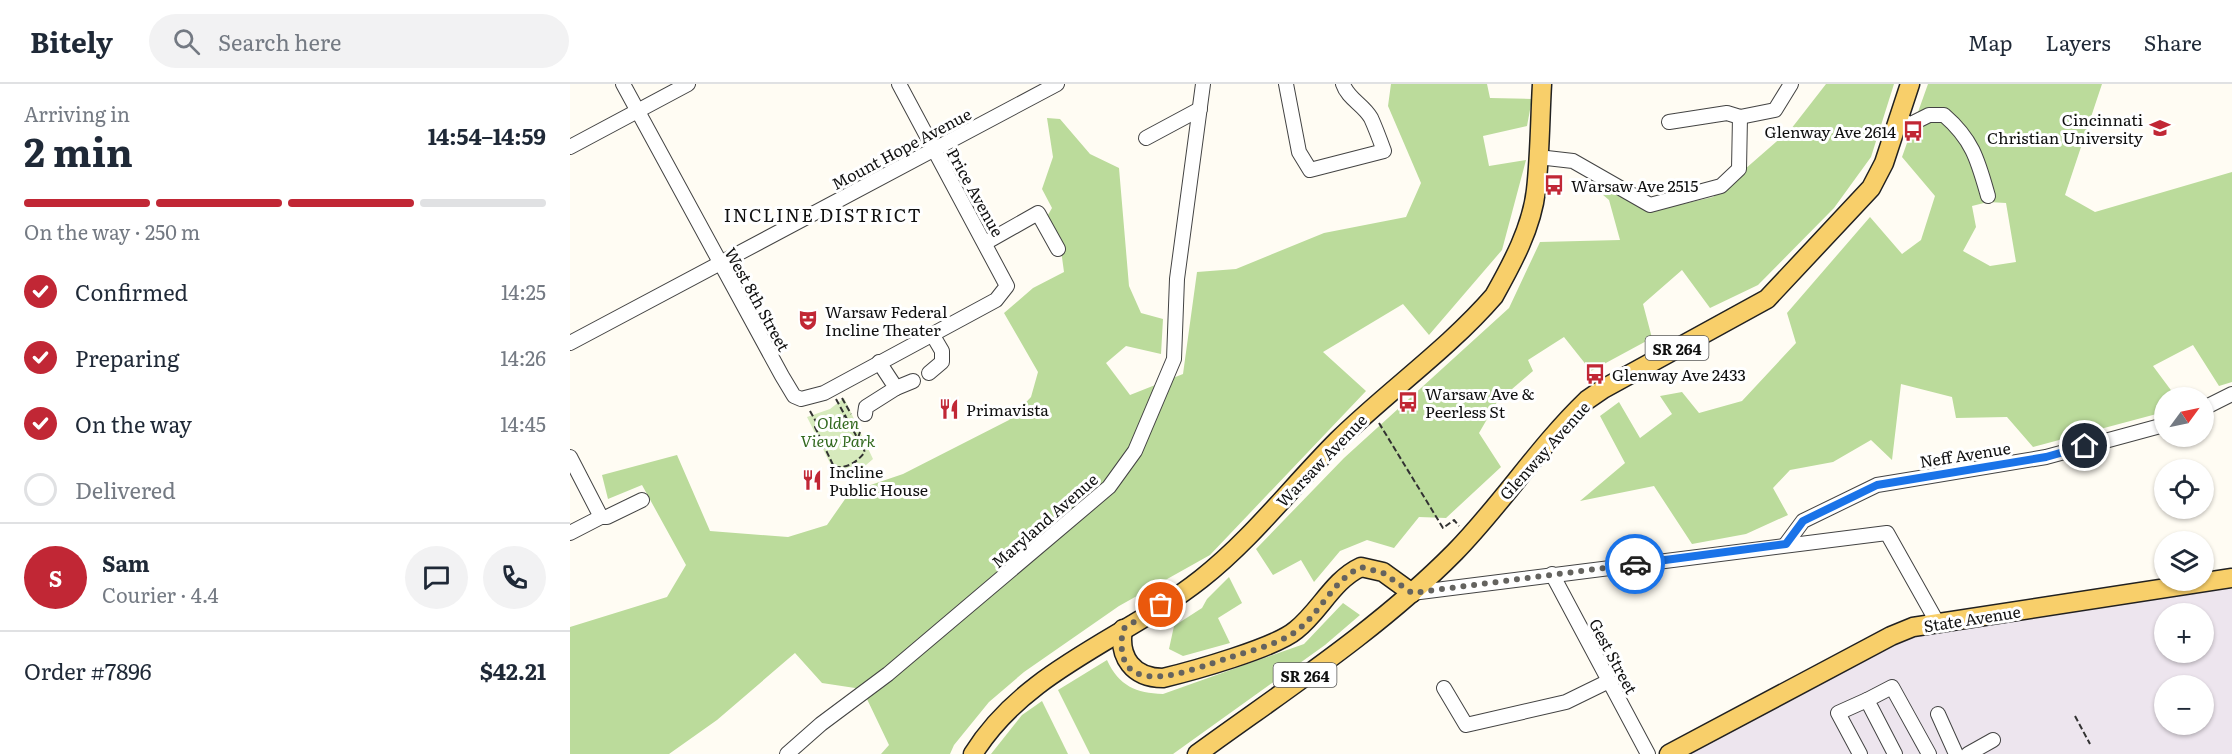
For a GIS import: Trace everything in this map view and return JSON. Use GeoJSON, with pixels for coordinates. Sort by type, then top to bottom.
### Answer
{"type":"FeatureCollection","features":[{"type":"Feature","properties":{"kind":"main road","name":"Warsaw Avenue"},"geometry":{"type":"LineString","coordinates":[[973,754],[999,717],[1027,691],[1198,581],[1228,557],[1371,409],[1494,296],[1508,271],[1530,218],[1536,191],[1542,84]]}},
{"type":"Feature","properties":{"kind":"main road","name":"Glenway Avenue"},"geometry":{"type":"LineString","coordinates":[[1197,754],[1358,636],[1412,593],[1456,551],[1587,400],[1767,299],[1871,189],[1879,176],[1910,84]]}},
{"type":"Feature","properties":{"kind":"main road"},"geometry":{"type":"LineString","coordinates":[[1123,629],[1123,649],[1132,668],[1150,678],[1163,678],[1281,640],[1306,622],[1344,576],[1361,567],[1383,573],[1412,593]]}},
{"type":"Feature","properties":{"kind":"main road","name":"State Avenue"},"geometry":{"type":"LineString","coordinates":[[1670,754],[1891,636],[1937,622],[2191,586],[2232,578]]}},
{"type":"Feature","properties":{"kind":"street","name":"West 8th Street"},"geometry":{"type":"LineString","coordinates":[[623,84],[794,396],[801,399],[824,393],[879,362]]}},
{"type":"Feature","properties":{"kind":"street"},"geometry":{"type":"LineString","coordinates":[[570,147],[687,84]]}},
{"type":"Feature","properties":{"kind":"street","name":"Price Avenue"},"geometry":{"type":"LineString","coordinates":[[899,84],[1007,286],[996,300],[932,334]]}},
{"type":"Feature","properties":{"kind":"street","name":"Mount Hope Avenue"},"geometry":{"type":"LineString","coordinates":[[570,343],[1057,84]]}},
{"type":"Feature","properties":{"kind":"street","name":"Maryland Avenue"},"geometry":{"type":"LineString","coordinates":[[787,754],[987,592],[1109,487],[1135,452],[1174,359],[1176,279],[1203,84]]}},
{"type":"Feature","properties":{"kind":"street"},"geometry":{"type":"LineString","coordinates":[[1286,84],[1299,152],[1310,170],[1384,151],[1370,118],[1361,105],[1346,94],[1343,84]]}},
{"type":"Feature","properties":{"kind":"street"},"geometry":{"type":"LineString","coordinates":[[1669,122],[1727,112],[1740,117],[1776,110],[1791,84]]}},
{"type":"Feature","properties":{"kind":"street"},"geometry":{"type":"LineString","coordinates":[[1146,138],[1200,109]]}},
{"type":"Feature","properties":{"kind":"street"},"geometry":{"type":"LineString","coordinates":[[1898,120],[1911,124],[1929,116],[1944,115],[1958,127],[1974,148],[1988,196]]}},
{"type":"Feature","properties":{"kind":"street"},"geometry":{"type":"LineString","coordinates":[[1538,157],[1572,161],[1650,205],[1721,186],[1739,169],[1740,117]]}},
{"type":"Feature","properties":{"kind":"street"},"geometry":{"type":"LineString","coordinates":[[986,243],[1038,213],[1058,249]]}},
{"type":"Feature","properties":{"kind":"street"},"geometry":{"type":"LineString","coordinates":[[896,388],[879,362],[932,334],[942,351],[942,362],[929,373]]}},
{"type":"Feature","properties":{"kind":"street"},"geometry":{"type":"LineString","coordinates":[[865,414],[866,407],[871,403],[913,381]]}},
{"type":"Feature","properties":{"kind":"street"},"geometry":{"type":"LineString","coordinates":[[2214,404],[2231,397]]}},
{"type":"Feature","properties":{"kind":"street","name":"Neff Avenue"},"geometry":{"type":"LineString","coordinates":[[1786,544],[1803,521],[1877,485],[2046,457],[2154,428]]}},
{"type":"Feature","properties":{"kind":"street"},"geometry":{"type":"LineString","coordinates":[[570,458],[601,517]]}},
{"type":"Feature","properties":{"kind":"street"},"geometry":{"type":"LineString","coordinates":[[570,533],[642,500]]}},
{"type":"Feature","properties":{"kind":"street"},"geometry":{"type":"LineString","coordinates":[[1412,593],[1887,533],[1937,622]]}},
{"type":"Feature","properties":{"kind":"street","name":"Gest Street"},"geometry":{"type":"LineString","coordinates":[[1552,574],[1648,754]]}},
{"type":"Feature","properties":{"kind":"street"},"geometry":{"type":"LineString","coordinates":[[1444,688],[1466,726],[1566,702],[1609,681]]}},
{"type":"Feature","properties":{"kind":"street"},"geometry":{"type":"LineString","coordinates":[[1860,754],[1838,713],[1892,687],[1929,754]]}},
{"type":"Feature","properties":{"kind":"street"},"geometry":{"type":"LineString","coordinates":[[1867,700],[1895,754]]}},
{"type":"Feature","properties":{"kind":"street"},"geometry":{"type":"LineString","coordinates":[[1938,714],[1956,754]]}},
{"type":"Feature","properties":{"kind":"street"},"geometry":{"type":"LineString","coordinates":[[1968,754],[1993,740]]}},
{"type":"Feature","properties":{"kind":"path"},"geometry":{"type":"LineString","coordinates":[[836,398],[846,415],[865,452],[857,462],[844,468],[834,467],[814,427],[838,423],[846,415]]}},
{"type":"Feature","properties":{"kind":"path"},"geometry":{"type":"LineString","coordinates":[[1371,409],[1443,528],[1454,520],[1459,526]]}},
{"type":"Feature","properties":{"kind":"path"},"geometry":{"type":"LineString","coordinates":[[810,411],[819,427]]}},
{"type":"Feature","properties":{"kind":"path"},"geometry":{"type":"LineString","coordinates":[[2075,716],[2090,744]]}},
{"type":"Feature","properties":{"kind":"shaded area"},"geometry":{"type":"Polygon","coordinates":[[[2232,578],[2232,754],[1669,754],[1891,636],[2156,591],[2214,591],[2214,581],[2232,578]]]}},
{"type":"Feature","properties":{"kind":"green space"},"geometry":{"type":"Polygon","coordinates":[[[1391,84],[1487,84],[1490,98],[1532,99],[1527,126],[1483,136],[1489,166],[1526,160],[1502,250],[1429,335],[1403,304],[1323,352],[1366,391],[1210,555],[1119,606],[1024,672],[989,702],[954,745],[950,754],[881,754],[889,745],[866,697],[855,688],[822,683],[795,653],[717,720],[669,754],[570,754],[570,627],[667,597],[686,565],[642,485],[608,499],[602,475],[677,455],[710,531],[788,537],[827,525],[850,492],[903,474],[1009,420],[1031,397],[1038,372],[1004,313],[1033,288],[1064,272],[1061,250],[1045,220],[1052,208],[1042,189],[1053,157],[1047,118],[1060,119],[1090,154],[1119,168],[1129,286],[1141,313],[1163,319],[1161,354],[1126,346],[1106,363],[1130,395],[1183,374],[1197,272],[1236,269],[1324,233],[1406,217],[1421,183],[1388,106],[1391,84]]]}},
{"type":"Feature","properties":{"kind":"green space"},"geometry":{"type":"Polygon","coordinates":[[[1826,84],[1894,84],[1871,157],[1834,208],[1758,285],[1710,308],[1682,270],[1643,304],[1652,338],[1591,371],[1564,337],[1528,360],[1533,371],[1497,402],[1479,433],[1501,467],[1446,518],[1419,517],[1394,548],[1367,540],[1340,551],[1314,582],[1301,560],[1273,575],[1256,549],[1344,458],[1509,308],[1540,242],[1620,240],[1609,200],[1589,183],[1653,211],[1713,197],[1791,129],[1826,84]]]}},
{"type":"Feature","properties":{"kind":"green space"},"geometry":{"type":"Polygon","coordinates":[[[1928,84],[2102,84],[2065,195],[2095,212],[2232,172],[2232,382],[2219,386],[2193,345],[2153,366],[2169,387],[2154,387],[2154,415],[2033,447],[2007,417],[1956,418],[1952,397],[1901,384],[1892,460],[1871,440],[1833,462],[1790,470],[1773,488],[1788,515],[1746,534],[1692,544],[1654,486],[1580,501],[1625,463],[1600,416],[1619,402],[1640,438],[1672,414],[1660,396],[1682,392],[1699,413],[1742,401],[1796,343],[1787,313],[1870,217],[1902,254],[1921,240],[1935,196],[1902,157],[1928,84]],[[1988,202],[1972,206],[1976,227],[1963,251],[1990,266],[2016,262],[2006,203],[1988,202]]]}},
{"type":"Feature","properties":{"kind":"green space","name":"Olden View Park"},"geometry":{"type":"Polygon","coordinates":[[[844,398],[873,459],[859,471],[838,479],[807,417],[830,409],[844,398]]]}},
{"type":"Feature","properties":{"kind":"green space"},"geometry":{"type":"Polygon","coordinates":[[[1229,577],[1242,603],[1218,618],[1230,643],[1183,656],[1169,649],[1174,626],[1202,608],[1207,599],[1229,577]]]}},
{"type":"Feature","properties":{"kind":"green space"},"geometry":{"type":"Polygon","coordinates":[[[1343,603],[1360,615],[1325,645],[1173,754],[1090,754],[1058,690],[1107,660],[1117,676],[1129,686],[1145,692],[1163,694],[1304,644],[1343,603]]]}},
{"type":"Feature","properties":{"kind":"green space"},"geometry":{"type":"Polygon","coordinates":[[[1042,701],[1068,754],[991,754],[1022,715],[1042,701]]]}},
{"type":"Feature","properties":{"kind":"way so far"},"geometry":{"type":"LineString","coordinates":[[1161,605],[1123,629],[1121,639],[1126,661],[1140,675],[1150,678],[1163,678],[1187,672],[1281,640],[1306,622],[1344,576],[1361,567],[1383,573],[1412,593],[1635,564]]}},
{"type":"Feature","properties":{"kind":"place","name":"Cincinnati Christian University"},"geometry":{"type":"Point","coordinates":[2160,128]}},
{"type":"Feature","properties":{"kind":"place","name":"Glenway Ave 2614"},"geometry":{"type":"Point","coordinates":[1913,131]}},
{"type":"Feature","properties":{"kind":"place","name":"Warsaw Ave 2515"},"geometry":{"type":"Point","coordinates":[1554,185]}},
{"type":"Feature","properties":{"kind":"place","name":"Warsaw Federal Incline Theater"},"geometry":{"type":"Point","coordinates":[808,320]}},
{"type":"Feature","properties":{"kind":"place","name":"Glenway Ave 2433"},"geometry":{"type":"Point","coordinates":[1595,374]}},
{"type":"Feature","properties":{"kind":"place","name":"Warsaw Ave & Peerless St"},"geometry":{"type":"Point","coordinates":[1408,402]}},
{"type":"Feature","properties":{"kind":"place","name":"Primavista"},"geometry":{"type":"Point","coordinates":[949,409]}},
{"type":"Feature","properties":{"kind":"place","name":"Incline Public House"},"geometry":{"type":"Point","coordinates":[812,480]}},
{"type":"Feature","properties":{"kind":"district","name":"INCLINE DISTRICT"},"geometry":{"type":"Point","coordinates":[823,214]}},
{"type":"Feature","properties":{"kind":"route"},"geometry":{"type":"LineString","coordinates":[[1635,564],[1786,544],[1803,521],[1877,485],[2046,457],[2085,446]]}}]}
